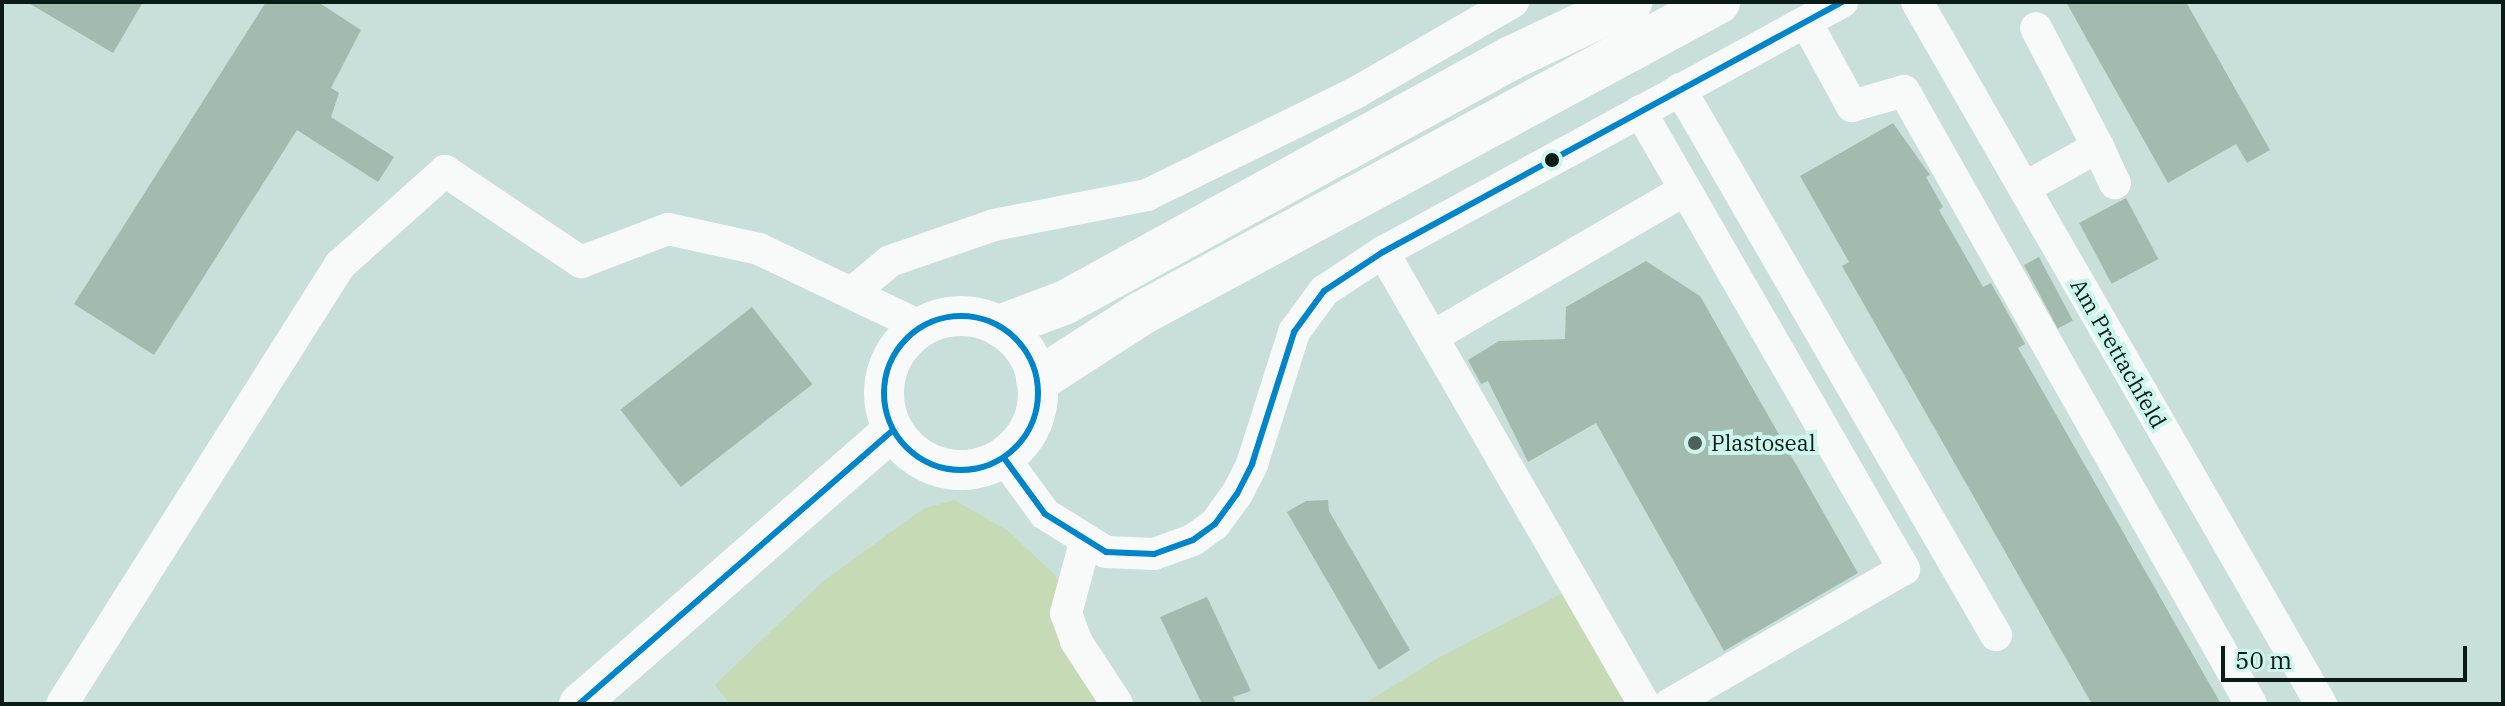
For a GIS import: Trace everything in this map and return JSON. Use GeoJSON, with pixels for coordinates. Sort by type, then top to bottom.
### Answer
{"type":"FeatureCollection","features":[{"type":"Feature","properties":{"kind":"highway"},"geometry":{"type":"LineString","coordinates":[[1511,58],[1590,2]]}},
{"type":"Feature","properties":{"kind":"highway"},"geometry":{"type":"LineString","coordinates":[[1002,326],[1064,303],[1511,58],[1630,2]]}},
{"type":"Feature","properties":{"kind":"highway"},"geometry":{"type":"LineString","coordinates":[[1038,380],[1142,313],[1718,2]]}},
{"type":"Feature","properties":{"kind":"main road"},"geometry":{"type":"LineString","coordinates":[[948,316],[977,316],[1002,326],[1026,350],[1038,380],[1038,409],[1024,439],[1004,458],[974,470],[939,468],[910,452],[892,431],[884,404],[885,375],[897,348],[920,326],[948,316]]}},
{"type":"Feature","properties":{"kind":"main road"},"geometry":{"type":"LineString","coordinates":[[579,704],[892,431]]}},
{"type":"Feature","properties":{"kind":"street"},"geometry":{"type":"LineString","coordinates":[[853,292],[890,261],[994,225],[1147,195],[1357,92],[1513,2]]}},
{"type":"Feature","properties":{"kind":"street"},"geometry":{"type":"LineString","coordinates":[[1004,458],[1045,514],[1085,543],[1106,552],[1154,554],[1193,540],[1215,524],[1252,464],[1294,332],[1307,311],[1347,273],[1842,2]]}},
{"type":"Feature","properties":{"kind":"street","name":"Am Prettachfeld"},"geometry":{"type":"LineString","coordinates":[[1917,2],[2321,704]]}},
{"type":"Feature","properties":{"kind":"street"},"geometry":{"type":"LineString","coordinates":[[1806,22],[1852,106],[1904,91],[2251,704]]}},
{"type":"Feature","properties":{"kind":"street"},"geometry":{"type":"LineString","coordinates":[[2036,28],[2115,183]]}},
{"type":"Feature","properties":{"kind":"street"},"geometry":{"type":"LineString","coordinates":[[1680,89],[1996,635]]}},
{"type":"Feature","properties":{"kind":"street"},"geometry":{"type":"LineString","coordinates":[[1640,111],[1904,569],[1670,704]]}},
{"type":"Feature","properties":{"kind":"street"},"geometry":{"type":"LineString","coordinates":[[2024,188],[2098,147]]}},
{"type":"Feature","properties":{"kind":"street"},"geometry":{"type":"LineString","coordinates":[[62,704],[340,265],[445,171],[581,262],[668,229],[759,249],[819,275],[920,326]]}},
{"type":"Feature","properties":{"kind":"street"},"geometry":{"type":"LineString","coordinates":[[1432,337],[1685,190]]}},
{"type":"Feature","properties":{"kind":"street"},"geometry":{"type":"LineString","coordinates":[[1383,252],[1644,704]]}},
{"type":"Feature","properties":{"kind":"street"},"geometry":{"type":"LineString","coordinates":[[1085,543],[1066,613],[1083,652],[1117,704]]}},
{"type":"Feature","properties":{"kind":"green space"},"geometry":{"type":"Polygon","coordinates":[[[954,500],[1007,530],[1056,576],[1107,704],[730,704],[715,685],[822,582],[923,509],[954,500]]]}},
{"type":"Feature","properties":{"kind":"green space"},"geometry":{"type":"Polygon","coordinates":[[[1565,592],[1629,704],[1364,704],[1440,657],[1565,592]]]}},
{"type":"Feature","properties":{"kind":"building"},"geometry":{"type":"Polygon","coordinates":[[[27,2],[143,2],[113,53],[27,2]]]}},
{"type":"Feature","properties":{"kind":"building"},"geometry":{"type":"Polygon","coordinates":[[[266,2],[318,2],[361,30],[331,88],[339,93],[331,117],[394,157],[378,182],[297,130],[154,355],[74,304],[266,2]]]}},
{"type":"Feature","properties":{"kind":"building"},"geometry":{"type":"Polygon","coordinates":[[[2066,2],[2186,2],[2270,150],[2247,163],[2236,144],[2168,183],[2066,2]]]}},
{"type":"Feature","properties":{"kind":"building"},"geometry":{"type":"Polygon","coordinates":[[[1893,123],[1930,175],[1926,177],[1943,207],[1939,210],[1983,287],[1991,283],[2025,344],[2018,348],[2221,704],[2092,704],[1842,266],[1849,262],[1800,176],[1893,123]]]}},
{"type":"Feature","properties":{"kind":"building"},"geometry":{"type":"Polygon","coordinates":[[[2126,198],[2158,259],[2112,284],[2079,223],[2126,198]]]}},
{"type":"Feature","properties":{"kind":"building"},"geometry":{"type":"Polygon","coordinates":[[[2039,257],[2073,321],[2058,329],[2024,265],[2039,257]]]}},
{"type":"Feature","properties":{"kind":"building","name":"Plastoseal"},"geometry":{"type":"Polygon","coordinates":[[[1646,261],[1700,296],[1858,573],[1724,651],[1596,423],[1528,462],[1488,381],[1481,384],[1468,360],[1499,341],[1565,339],[1566,307],[1646,261]]]}},
{"type":"Feature","properties":{"kind":"building"},"geometry":{"type":"Polygon","coordinates":[[[752,307],[812,384],[681,487],[620,410],[752,307]]]}},
{"type":"Feature","properties":{"kind":"building"},"geometry":{"type":"Polygon","coordinates":[[[1328,500],[1329,511],[1410,650],[1379,670],[1287,512],[1306,501],[1328,500]]]}},
{"type":"Feature","properties":{"kind":"building"},"geometry":{"type":"Polygon","coordinates":[[[1207,597],[1251,691],[1233,697],[1236,704],[1202,704],[1160,617],[1207,597]]]}},
{"type":"Feature","properties":{"kind":"transit line"},"geometry":{"type":"LineString","coordinates":[[1004,458],[1045,514],[1106,552],[1154,554],[1193,540],[1215,524],[1237,494],[1252,464],[1294,332],[1324,291],[1383,252],[1842,2]]}},
{"type":"Feature","properties":{"kind":"transit line"},"geometry":{"type":"LineString","coordinates":[[961,316],[991,322],[1016,338],[1032,363],[1038,393],[1032,423],[1016,448],[991,464],[961,470],[931,464],[906,448],[890,423],[884,393],[890,363],[906,338],[931,322],[961,316]]}},
{"type":"Feature","properties":{"kind":"transit line"},"geometry":{"type":"LineString","coordinates":[[579,704],[892,431]]}},
{"type":"Feature","properties":{"kind":"place","name":"Plastoseal"},"geometry":{"type":"Point","coordinates":[1695,443]}}]}
